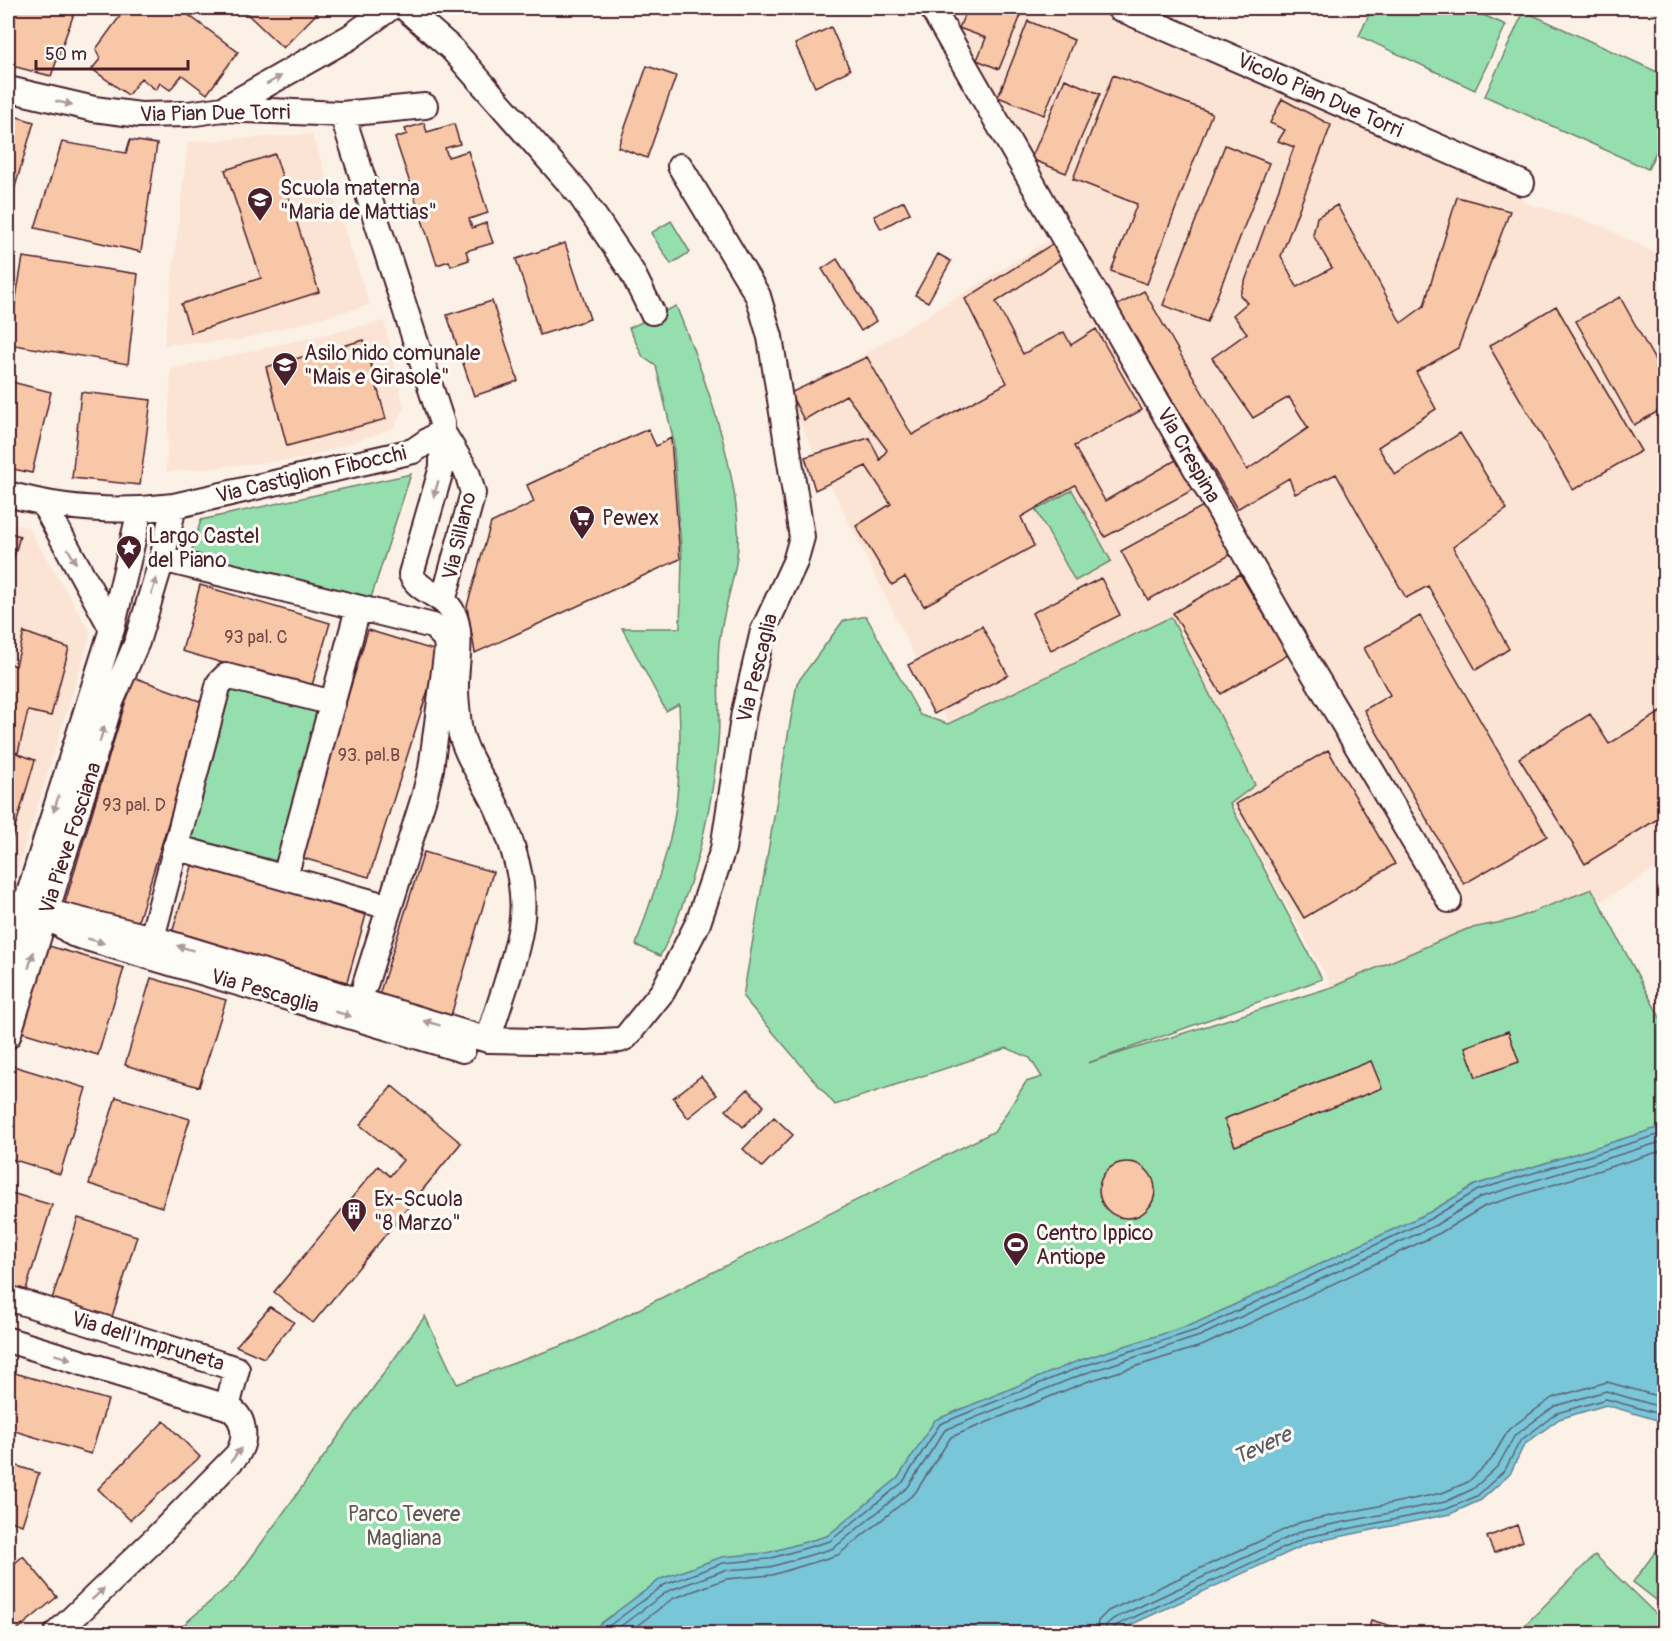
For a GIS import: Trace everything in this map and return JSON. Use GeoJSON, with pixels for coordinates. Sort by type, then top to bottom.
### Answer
{"type":"FeatureCollection","features":[{"type":"Feature","properties":{"kind":"street"},"geometry":{"type":"LineString","coordinates":[[223,109],[350,37],[390,8]]}},
{"type":"Feature","properties":{"kind":"street"},"geometry":{"type":"LineString","coordinates":[[405,8],[453,49],[580,195],[632,272],[652,312]]}},
{"type":"Feature","properties":{"kind":"street","name":"Via Crespina"},"geometry":{"type":"LineString","coordinates":[[932,8],[1302,654],[1449,900]]}},
{"type":"Feature","properties":{"kind":"street","name":"Vicolo Pian Due Torri"},"geometry":{"type":"LineString","coordinates":[[1119,8],[1522,183]]}},
{"type":"Feature","properties":{"kind":"street","name":"Via Pian Due Torri"},"geometry":{"type":"LineString","coordinates":[[8,89],[126,114],[170,115],[223,109],[342,114],[425,106]]}},
{"type":"Feature","properties":{"kind":"street","name":"Via Sillano"},"geometry":{"type":"LineString","coordinates":[[342,114],[399,285],[442,431],[467,472],[473,493],[443,601],[415,584],[411,574],[442,467],[442,431]]}},
{"type":"Feature","properties":{"kind":"street","name":"Via Pescaglia"},"geometry":{"type":"LineString","coordinates":[[25,908],[152,938],[488,1040],[620,1040],[626,1037],[663,991],[698,923],[723,849],[744,712],[754,664],[773,605],[801,544],[801,522],[770,337],[763,310],[748,276],[680,166]]}},
{"type":"Feature","properties":{"kind":"street","name":"Via Castiglion Fibocchi"},"geometry":{"type":"LineString","coordinates":[[174,506],[413,452],[442,431]]}},
{"type":"Feature","properties":{"kind":"street"},"geometry":{"type":"LineString","coordinates":[[8,494],[44,505],[140,510],[174,506],[162,559],[433,626],[445,638],[447,648],[431,769],[365,985]]}},
{"type":"Feature","properties":{"kind":"street"},"geometry":{"type":"LineString","coordinates":[[44,505],[112,629]]}},
{"type":"Feature","properties":{"kind":"street"},"geometry":{"type":"LineString","coordinates":[[112,629],[140,510]]}},
{"type":"Feature","properties":{"kind":"street","name":"Via Pieve Fosciana"},"geometry":{"type":"LineString","coordinates":[[8,1036],[25,908],[137,642],[162,559]]}},
{"type":"Feature","properties":{"kind":"street"},"geometry":{"type":"LineString","coordinates":[[443,601],[453,613],[458,642],[456,690],[460,727],[466,751],[507,830],[514,850],[520,892],[521,926],[488,1040]]}},
{"type":"Feature","properties":{"kind":"street"},"geometry":{"type":"LineString","coordinates":[[285,878],[358,609]]}},
{"type":"Feature","properties":{"kind":"street","name":"Via Pieve Fosciana"},"geometry":{"type":"LineString","coordinates":[[8,960],[112,629]]}},
{"type":"Feature","properties":{"kind":"street"},"geometry":{"type":"LineString","coordinates":[[152,938],[213,697],[219,683],[226,676],[333,703]]}},
{"type":"Feature","properties":{"kind":"street"},"geometry":{"type":"LineString","coordinates":[[175,847],[389,907]]}},
{"type":"Feature","properties":{"kind":"street","name":"Via Pescaglia"},"geometry":{"type":"LineString","coordinates":[[25,908],[73,934],[469,1051],[488,1040]]}},
{"type":"Feature","properties":{"kind":"street","name":"Via dell'Impruneta"},"geometry":{"type":"LineString","coordinates":[[8,1298],[237,1369],[227,1407],[8,1340]]}},
{"type":"Feature","properties":{"kind":"street"},"geometry":{"type":"LineString","coordinates":[[56,1634],[156,1538],[237,1455],[243,1446],[243,1430],[235,1411],[227,1407]]}},
{"type":"Feature","properties":{"kind":"shaded area"},"geometry":{"type":"Polygon","coordinates":[[[918,8],[1143,8],[1530,177],[1521,201],[1604,227],[1664,258],[1664,864],[1600,902],[1592,889],[1512,920],[1476,926],[1332,987],[1230,803],[1170,617],[948,724],[789,401],[1052,238],[918,8]]]}},
{"type":"Feature","properties":{"kind":"shaded area","name":"Scuola materna \"Maria de Mattias\""},"geometry":{"type":"Polygon","coordinates":[[[312,134],[370,305],[239,340],[164,345],[188,142],[312,134]]]}},
{"type":"Feature","properties":{"kind":"shaded area","name":"Asilo nido comunale \"Mais e Girasole\""},"geometry":{"type":"Polygon","coordinates":[[[384,321],[404,407],[393,429],[302,459],[166,472],[171,369],[384,321]]]}},
{"type":"Feature","properties":{"kind":"shaded area"},"geometry":{"type":"Polygon","coordinates":[[[8,522],[28,527],[91,633],[18,869],[8,866],[8,522]]]}},
{"type":"Feature","properties":{"kind":"green space"},"geometry":{"type":"Polygon","coordinates":[[[1372,8],[1467,8],[1506,25],[1475,90],[1359,36],[1372,8]]]}},
{"type":"Feature","properties":{"kind":"green space"},"geometry":{"type":"Polygon","coordinates":[[[1524,11],[1664,75],[1664,134],[1648,169],[1485,96],[1524,11]]]}},
{"type":"Feature","properties":{"kind":"green space"},"geometry":{"type":"Polygon","coordinates":[[[671,221],[690,252],[671,264],[651,233],[671,221]]]}},
{"type":"Feature","properties":{"kind":"green space"},"geometry":{"type":"Polygon","coordinates":[[[676,306],[697,358],[724,444],[735,501],[738,543],[719,644],[719,731],[711,797],[691,880],[682,907],[660,956],[636,945],[673,824],[679,768],[679,704],[666,711],[622,628],[680,628],[682,560],[673,438],[656,366],[643,357],[629,328],[676,306]]]}},
{"type":"Feature","properties":{"kind":"green space"},"geometry":{"type":"Polygon","coordinates":[[[411,474],[370,601],[191,553],[201,520],[411,474]]]}},
{"type":"Feature","properties":{"kind":"green space"},"geometry":{"type":"Polygon","coordinates":[[[1072,490],[1111,561],[1075,581],[1036,510],[1072,490]]]}},
{"type":"Feature","properties":{"kind":"green space","name":"Parco Tevere Magliana"},"geometry":{"type":"Polygon","coordinates":[[[866,616],[920,715],[948,724],[1171,617],[1255,785],[1230,804],[1322,979],[1088,1063],[1332,987],[1467,929],[1512,920],[1592,889],[1664,1025],[1664,1126],[1475,1185],[1430,1212],[1194,1324],[1078,1361],[935,1420],[898,1478],[827,1536],[767,1553],[722,1557],[661,1579],[588,1633],[173,1634],[235,1580],[425,1316],[457,1384],[577,1340],[995,1131],[1026,1082],[1042,1077],[1030,1058],[1007,1048],[835,1105],[743,997],[797,683],[843,621],[866,616]]]}},
{"type":"Feature","properties":{"kind":"green space"},"geometry":{"type":"Polygon","coordinates":[[[225,685],[320,710],[277,861],[183,836],[225,685]]]}},
{"type":"Feature","properties":{"kind":"green space"},"geometry":{"type":"Polygon","coordinates":[[[1664,1540],[1664,1606],[1633,1582],[1664,1540]]]}},
{"type":"Feature","properties":{"kind":"green space"},"geometry":{"type":"Polygon","coordinates":[[[1595,1555],[1664,1622],[1664,1633],[1517,1633],[1595,1555]]]}},
{"type":"Feature","properties":{"kind":"water","name":"Tevere"},"geometry":{"type":"Polygon","coordinates":[[[1664,1126],[1664,1422],[1606,1405],[1559,1419],[1524,1445],[1510,1474],[1481,1500],[1450,1514],[1309,1543],[1113,1633],[588,1633],[661,1579],[722,1557],[767,1553],[827,1536],[898,1478],[935,1420],[1078,1361],[1194,1324],[1430,1212],[1475,1185],[1664,1126]]]}},
{"type":"Feature","properties":{"kind":"building"},"geometry":{"type":"Polygon","coordinates":[[[8,8],[76,8],[51,76],[8,65],[8,8]]]}},
{"type":"Feature","properties":{"kind":"building"},"geometry":{"type":"Polygon","coordinates":[[[126,8],[179,8],[238,52],[207,94],[182,75],[170,90],[160,83],[156,90],[141,78],[128,95],[92,69],[100,59],[96,49],[126,8]]]}},
{"type":"Feature","properties":{"kind":"building"},"geometry":{"type":"Polygon","coordinates":[[[241,8],[322,8],[283,48],[241,8]]]}},
{"type":"Feature","properties":{"kind":"building"},"geometry":{"type":"Polygon","coordinates":[[[957,8],[1024,8],[999,69],[977,60],[986,38],[959,28],[966,11],[957,8]]]}},
{"type":"Feature","properties":{"kind":"building"},"geometry":{"type":"Polygon","coordinates":[[[1028,21],[1074,40],[1044,115],[998,97],[1028,21]]]}},
{"type":"Feature","properties":{"kind":"building"},"geometry":{"type":"Polygon","coordinates":[[[831,27],[850,70],[815,87],[795,44],[831,27]]]}},
{"type":"Feature","properties":{"kind":"building"},"geometry":{"type":"Polygon","coordinates":[[[647,66],[676,76],[647,158],[618,147],[647,66]]]}},
{"type":"Feature","properties":{"kind":"building"},"geometry":{"type":"Polygon","coordinates":[[[1113,75],[1212,113],[1147,284],[1111,271],[1137,204],[1073,179],[1113,75]]]}},
{"type":"Feature","properties":{"kind":"building"},"geometry":{"type":"Polygon","coordinates":[[[1065,79],[1100,94],[1066,173],[1031,159],[1065,79]]]}},
{"type":"Feature","properties":{"kind":"building"},"geometry":{"type":"Polygon","coordinates":[[[1282,99],[1331,125],[1281,256],[1297,287],[1332,268],[1313,235],[1317,217],[1337,205],[1401,323],[1424,306],[1457,197],[1510,211],[1458,348],[1416,372],[1436,409],[1378,447],[1395,475],[1460,433],[1507,509],[1453,547],[1509,649],[1476,670],[1428,586],[1406,598],[1336,474],[1295,494],[1289,478],[1237,509],[1116,306],[1144,291],[1247,470],[1308,428],[1289,397],[1253,418],[1212,358],[1247,333],[1233,315],[1247,303],[1240,295],[1294,147],[1278,141],[1285,130],[1270,123],[1282,99]]]}},
{"type":"Feature","properties":{"kind":"building"},"geometry":{"type":"Polygon","coordinates":[[[8,114],[34,122],[8,211],[8,114]]]}},
{"type":"Feature","properties":{"kind":"building"},"geometry":{"type":"Polygon","coordinates":[[[424,123],[427,132],[454,124],[460,144],[445,148],[448,157],[468,151],[488,213],[469,219],[472,228],[486,223],[493,243],[466,251],[469,260],[451,266],[449,261],[437,265],[395,138],[407,134],[405,129],[424,123]]]}},
{"type":"Feature","properties":{"kind":"building"},"geometry":{"type":"Polygon","coordinates":[[[130,140],[157,144],[141,252],[35,228],[62,142],[126,153],[130,140]]]}},
{"type":"Feature","properties":{"kind":"building"},"geometry":{"type":"Polygon","coordinates":[[[1225,145],[1269,163],[1207,322],[1163,305],[1225,145]]]}},
{"type":"Feature","properties":{"kind":"building"},"geometry":{"type":"Polygon","coordinates":[[[275,154],[319,292],[191,333],[181,304],[261,278],[225,170],[275,154]]]}},
{"type":"Feature","properties":{"kind":"building"},"geometry":{"type":"Polygon","coordinates":[[[904,201],[910,213],[881,229],[874,216],[904,201]]]}},
{"type":"Feature","properties":{"kind":"building"},"geometry":{"type":"Polygon","coordinates":[[[1057,241],[1064,257],[996,302],[1023,354],[1064,332],[1071,345],[1096,329],[1142,410],[1074,446],[1105,501],[1181,457],[1200,486],[1105,537],[1075,485],[1021,517],[1034,546],[924,606],[905,577],[892,585],[856,526],[891,504],[866,466],[815,490],[805,457],[869,438],[880,460],[887,450],[846,395],[804,420],[790,393],[867,357],[912,435],[1007,383],[965,299],[1057,241]]]}},
{"type":"Feature","properties":{"kind":"building"},"geometry":{"type":"Polygon","coordinates":[[[565,243],[590,319],[540,335],[516,259],[565,243]]]}},
{"type":"Feature","properties":{"kind":"building"},"geometry":{"type":"Polygon","coordinates":[[[938,254],[951,261],[928,302],[915,295],[938,254]]]}},
{"type":"Feature","properties":{"kind":"building"},"geometry":{"type":"Polygon","coordinates":[[[23,257],[138,274],[128,364],[8,344],[23,257]]]}},
{"type":"Feature","properties":{"kind":"building"},"geometry":{"type":"Polygon","coordinates":[[[837,259],[876,321],[861,331],[822,269],[837,259]]]}},
{"type":"Feature","properties":{"kind":"building"},"geometry":{"type":"Polygon","coordinates":[[[1620,297],[1664,377],[1664,408],[1634,425],[1576,321],[1620,297]]]}},
{"type":"Feature","properties":{"kind":"building"},"geometry":{"type":"Polygon","coordinates":[[[492,301],[518,381],[474,396],[447,315],[492,301]]]}},
{"type":"Feature","properties":{"kind":"building"},"geometry":{"type":"Polygon","coordinates":[[[1556,306],[1641,451],[1573,490],[1489,346],[1556,306]]]}},
{"type":"Feature","properties":{"kind":"building"},"geometry":{"type":"Polygon","coordinates":[[[364,340],[386,419],[287,446],[266,367],[364,340]]]}},
{"type":"Feature","properties":{"kind":"building"},"geometry":{"type":"Polygon","coordinates":[[[8,381],[51,392],[32,473],[8,468],[8,381]]]}},
{"type":"Feature","properties":{"kind":"building"},"geometry":{"type":"Polygon","coordinates":[[[81,392],[151,400],[140,485],[72,478],[81,392]]]}},
{"type":"Feature","properties":{"kind":"building","name":"Pewex"},"geometry":{"type":"Polygon","coordinates":[[[648,429],[656,446],[671,438],[680,559],[475,653],[467,606],[491,523],[534,502],[527,485],[648,429]]]}},
{"type":"Feature","properties":{"kind":"building"},"geometry":{"type":"Polygon","coordinates":[[[1205,505],[1232,554],[1148,600],[1121,551],[1205,505]]]}},
{"type":"Feature","properties":{"kind":"building"},"geometry":{"type":"Polygon","coordinates":[[[8,532],[20,536],[8,578],[8,532]]]}},
{"type":"Feature","properties":{"kind":"building"},"geometry":{"type":"Polygon","coordinates":[[[1240,574],[1288,655],[1221,694],[1173,613],[1240,574]]]}},
{"type":"Feature","properties":{"kind":"building"},"geometry":{"type":"Polygon","coordinates":[[[1101,578],[1120,615],[1051,650],[1032,613],[1101,578]]]}},
{"type":"Feature","properties":{"kind":"building"},"geometry":{"type":"Polygon","coordinates":[[[200,585],[330,623],[311,689],[182,651],[200,585]]]}},
{"type":"Feature","properties":{"kind":"building"},"geometry":{"type":"Polygon","coordinates":[[[1420,616],[1547,836],[1464,884],[1364,710],[1390,695],[1364,648],[1420,616]]]}},
{"type":"Feature","properties":{"kind":"building"},"geometry":{"type":"Polygon","coordinates":[[[982,626],[1008,675],[934,714],[908,665],[982,626]]]}},
{"type":"Feature","properties":{"kind":"building"},"geometry":{"type":"Polygon","coordinates":[[[368,630],[440,652],[369,877],[299,857],[368,630]]]}},
{"type":"Feature","properties":{"kind":"building"},"geometry":{"type":"Polygon","coordinates":[[[24,632],[69,648],[51,716],[28,711],[18,753],[8,750],[8,734],[14,709],[8,706],[8,663],[16,666],[24,632]]]}},
{"type":"Feature","properties":{"kind":"building"},"geometry":{"type":"Polygon","coordinates":[[[133,677],[205,703],[136,928],[64,906],[133,677]]]}},
{"type":"Feature","properties":{"kind":"building"},"geometry":{"type":"Polygon","coordinates":[[[1664,710],[1664,815],[1585,864],[1519,758],[1590,714],[1609,744],[1664,710]]]}},
{"type":"Feature","properties":{"kind":"building"},"geometry":{"type":"Polygon","coordinates":[[[8,750],[35,760],[11,842],[8,841],[8,750]]]}},
{"type":"Feature","properties":{"kind":"building"},"geometry":{"type":"Polygon","coordinates":[[[1328,750],[1395,864],[1304,918],[1236,804],[1328,750]]]}},
{"type":"Feature","properties":{"kind":"building"},"geometry":{"type":"Polygon","coordinates":[[[424,852],[493,872],[450,1019],[379,995],[424,852]]]}},
{"type":"Feature","properties":{"kind":"building"},"geometry":{"type":"Polygon","coordinates":[[[193,863],[366,915],[347,982],[172,933],[193,863]]]}},
{"type":"Feature","properties":{"kind":"building"},"geometry":{"type":"Polygon","coordinates":[[[49,946],[124,968],[98,1055],[22,1032],[49,946]]]}},
{"type":"Feature","properties":{"kind":"building"},"geometry":{"type":"Polygon","coordinates":[[[151,978],[226,1000],[199,1087],[125,1065],[151,978]]]}},
{"type":"Feature","properties":{"kind":"building"},"geometry":{"type":"Polygon","coordinates":[[[1508,1031],[1519,1062],[1476,1077],[1465,1047],[1508,1031]]]}},
{"type":"Feature","properties":{"kind":"building"},"geometry":{"type":"Polygon","coordinates":[[[1371,1061],[1382,1088],[1235,1146],[1224,1119],[1371,1061]]]}},
{"type":"Feature","properties":{"kind":"building"},"geometry":{"type":"Polygon","coordinates":[[[10,1065],[86,1088],[60,1174],[8,1158],[10,1065]]]}},
{"type":"Feature","properties":{"kind":"building"},"geometry":{"type":"Polygon","coordinates":[[[701,1076],[717,1095],[688,1118],[673,1098],[701,1076]]]}},
{"type":"Feature","properties":{"kind":"building","name":"Ex-Scuola \"8 Marzo\""},"geometry":{"type":"Polygon","coordinates":[[[392,1086],[461,1143],[313,1323],[274,1292],[378,1166],[390,1176],[403,1160],[360,1125],[392,1086]]]}},
{"type":"Feature","properties":{"kind":"building"},"geometry":{"type":"Polygon","coordinates":[[[748,1089],[764,1106],[743,1127],[726,1110],[748,1089]]]}},
{"type":"Feature","properties":{"kind":"building"},"geometry":{"type":"Polygon","coordinates":[[[116,1097],[190,1119],[162,1207],[89,1184],[116,1097]]]}},
{"type":"Feature","properties":{"kind":"building"},"geometry":{"type":"Polygon","coordinates":[[[774,1117],[793,1135],[762,1167],[743,1149],[774,1117]]]}},
{"type":"Feature","properties":{"kind":"building"},"geometry":{"type":"Polygon","coordinates":[[[1127,1162],[1138,1164],[1147,1170],[1153,1179],[1155,1190],[1153,1201],[1147,1210],[1138,1216],[1127,1218],[1116,1216],[1107,1210],[1101,1201],[1099,1190],[1101,1179],[1107,1170],[1116,1164],[1127,1162]]]}},
{"type":"Feature","properties":{"kind":"building"},"geometry":{"type":"Polygon","coordinates":[[[8,1192],[52,1205],[25,1293],[8,1288],[8,1192]]]}},
{"type":"Feature","properties":{"kind":"building"},"geometry":{"type":"Polygon","coordinates":[[[78,1218],[137,1236],[111,1320],[51,1302],[78,1218]]]}},
{"type":"Feature","properties":{"kind":"building"},"geometry":{"type":"Polygon","coordinates":[[[270,1307],[294,1322],[264,1358],[236,1346],[270,1307]]]}},
{"type":"Feature","properties":{"kind":"building"},"geometry":{"type":"Polygon","coordinates":[[[8,1371],[108,1400],[91,1454],[8,1429],[8,1371]]]}},
{"type":"Feature","properties":{"kind":"building"},"geometry":{"type":"Polygon","coordinates":[[[164,1421],[200,1457],[130,1520],[98,1489],[164,1421]]]}},
{"type":"Feature","properties":{"kind":"building"},"geometry":{"type":"Polygon","coordinates":[[[8,1463],[39,1473],[22,1525],[8,1520],[8,1463]]]}},
{"type":"Feature","properties":{"kind":"building"},"geometry":{"type":"Polygon","coordinates":[[[1517,1525],[1523,1541],[1494,1553],[1487,1537],[1517,1525]]]}},
{"type":"Feature","properties":{"kind":"building"},"geometry":{"type":"Polygon","coordinates":[[[23,1556],[57,1597],[12,1634],[8,1634],[8,1569],[23,1556]]]}},
{"type":"Feature","properties":{"kind":"building"},"geometry":{"type":"Polygon","coordinates":[[[1371,1620],[1411,1632],[1410,1634],[1368,1634],[1371,1620]]]}},
{"type":"Feature","properties":{"kind":"place","name":"Scuola materna \"Maria de Mattias\""},"geometry":{"type":"Point","coordinates":[260,223]}},
{"type":"Feature","properties":{"kind":"place","name":"Asilo nido comunale \"Mais e Girasole\""},"geometry":{"type":"Point","coordinates":[285,388]}},
{"type":"Feature","properties":{"kind":"place","name":"Pewex"},"geometry":{"type":"Point","coordinates":[582,541]}},
{"type":"Feature","properties":{"kind":"place","name":"Largo Castel del Piano"},"geometry":{"type":"Point","coordinates":[129,571]}},
{"type":"Feature","properties":{"kind":"place","name":"Ex-Scuola \"8 Marzo\""},"geometry":{"type":"Point","coordinates":[354,1234]}},
{"type":"Feature","properties":{"kind":"place","name":"Centro Ippico Antiope"},"geometry":{"type":"Point","coordinates":[1016,1268]}}]}
